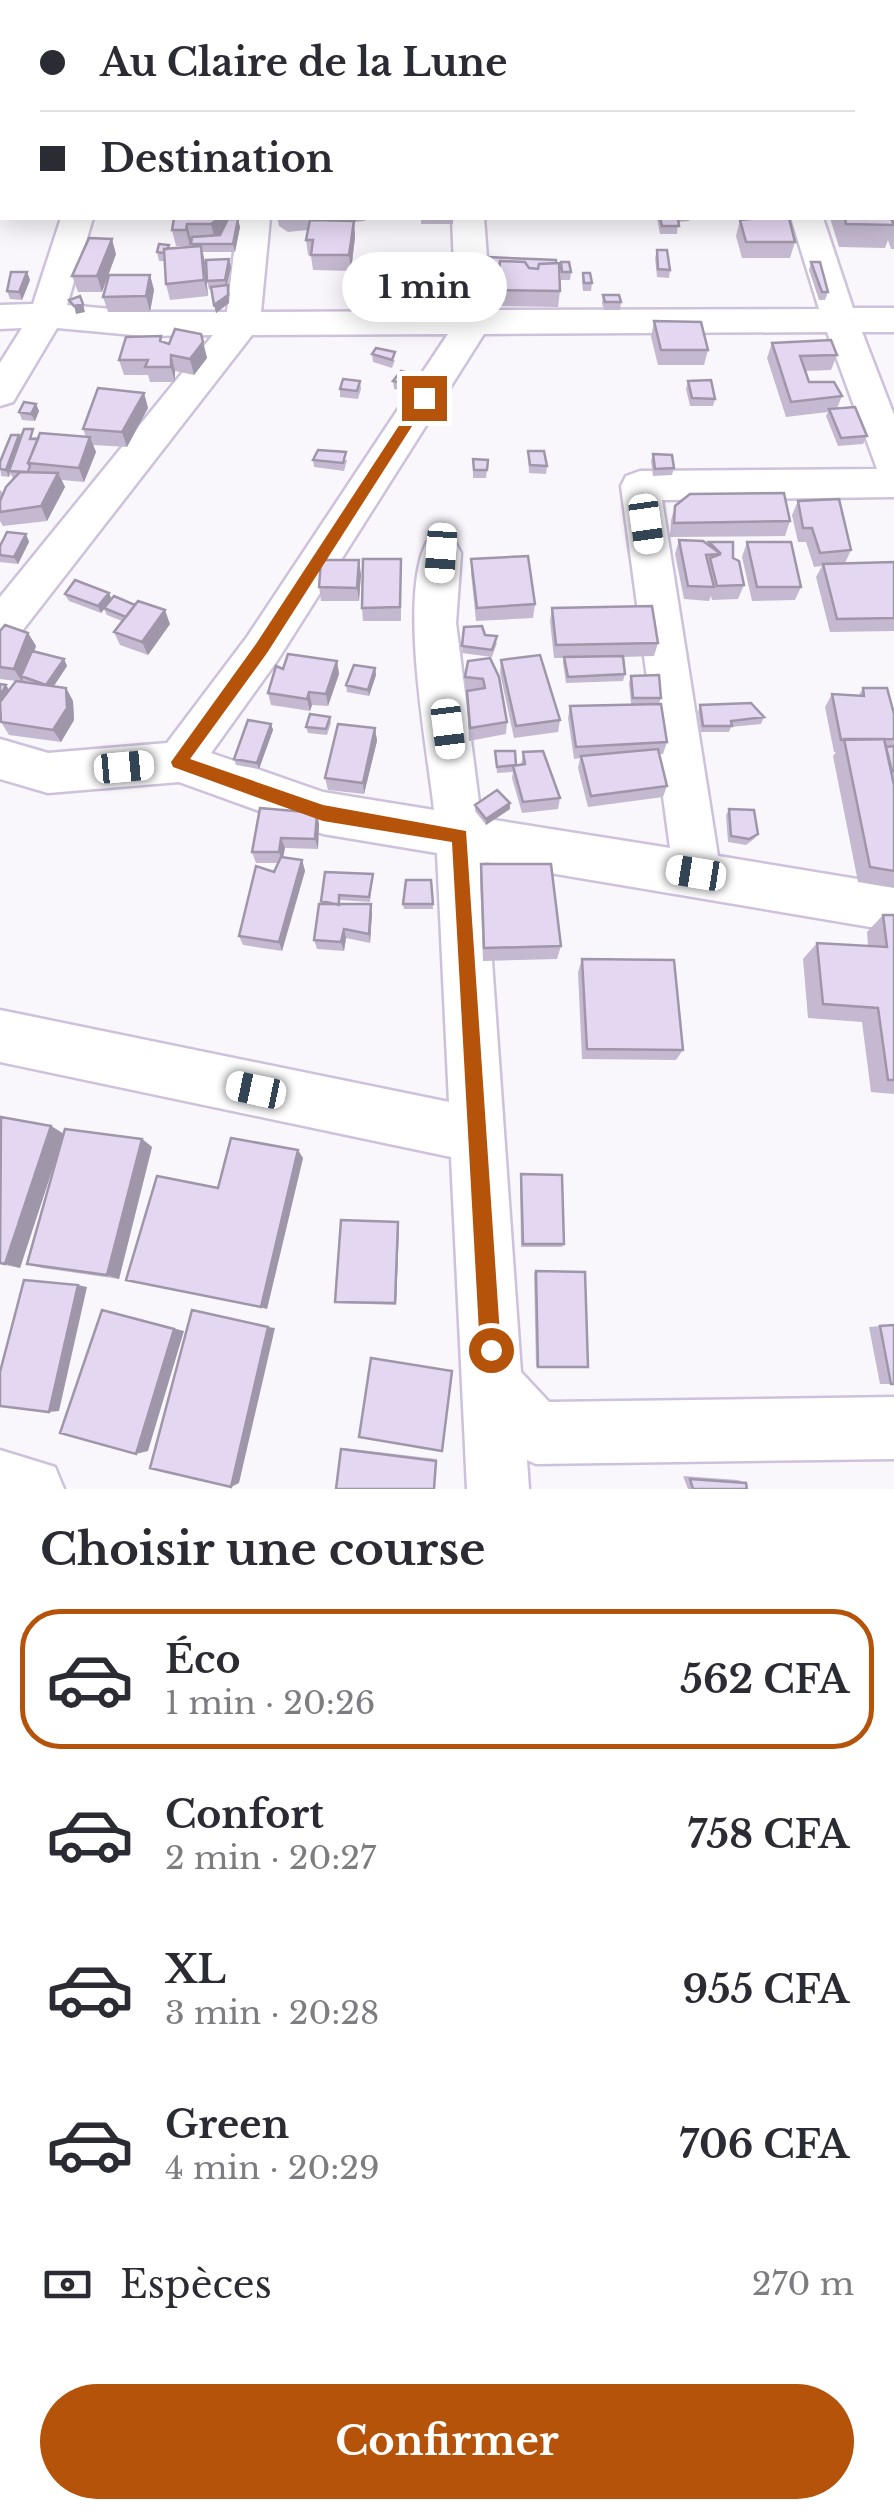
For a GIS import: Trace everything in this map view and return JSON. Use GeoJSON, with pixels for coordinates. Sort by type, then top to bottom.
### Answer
{"type":"FeatureCollection","features":[{"type":"Feature","properties":{"kind":"street"},"geometry":{"type":"LineString","coordinates":[[0,393],[47,316],[66,242],[77,220]]}},
{"type":"Feature","properties":{"kind":"street"},"geometry":{"type":"LineString","coordinates":[[0,628],[243,322],[254,220]]}},
{"type":"Feature","properties":{"kind":"street"},"geometry":{"type":"LineString","coordinates":[[179,762],[262,649],[474,322],[468,220]]}},
{"type":"Feature","properties":{"kind":"street"},"geometry":{"type":"LineString","coordinates":[[808,220],[840,321],[894,464]]}},
{"type":"Feature","properties":{"kind":"street"},"geometry":{"type":"LineString","coordinates":[[0,316],[144,324],[894,320]]}},
{"type":"Feature","properties":{"kind":"street"},"geometry":{"type":"LineString","coordinates":[[696,873],[640,486],[894,482]]}},
{"type":"Feature","properties":{"kind":"street"},"geometry":{"type":"LineString","coordinates":[[441,553],[436,622],[460,836],[498,1489]]}},
{"type":"Feature","properties":{"kind":"street"},"geometry":{"type":"LineString","coordinates":[[0,758],[48,773],[179,762],[323,813],[894,908]]}},
{"type":"Feature","properties":{"kind":"street"},"geometry":{"type":"LineString","coordinates":[[0,1036],[476,1135]]}},
{"type":"Feature","properties":{"kind":"street"},"geometry":{"type":"LineString","coordinates":[[493,1386],[536,1433],[894,1428]]}},
{"type":"Feature","properties":{"kind":"street"},"geometry":{"type":"LineString","coordinates":[[0,1481],[33,1489]]}},
{"type":"Feature","properties":{"kind":"building"},"geometry":{"type":"Polygon","coordinates":[[[174,220],[216,220],[211,224],[187,224],[186,230],[172,230],[174,220]]]}},
{"type":"Feature","properties":{"kind":"building"},"geometry":{"type":"Polygon","coordinates":[[[228,220],[238,220],[233,244],[191,244],[192,237],[220,235],[228,220]]]}},
{"type":"Feature","properties":{"kind":"building"},"geometry":{"type":"Polygon","coordinates":[[[310,220],[354,221],[349,255],[311,255],[313,240],[306,240],[310,220]]]}},
{"type":"Feature","properties":{"kind":"building"},"geometry":{"type":"Polygon","coordinates":[[[660,220],[678,220],[679,226],[662,226],[660,220]]]}},
{"type":"Feature","properties":{"kind":"building"},"geometry":{"type":"Polygon","coordinates":[[[740,220],[790,220],[795,242],[746,242],[740,220]]]}},
{"type":"Feature","properties":{"kind":"building"},"geometry":{"type":"Polygon","coordinates":[[[845,220],[892,220],[894,225],[846,224],[845,220]]]}},
{"type":"Feature","properties":{"kind":"building"},"geometry":{"type":"Polygon","coordinates":[[[89,238],[112,239],[97,276],[72,276],[89,238]]]}},
{"type":"Feature","properties":{"kind":"building"},"geometry":{"type":"Polygon","coordinates":[[[159,244],[169,245],[164,253],[157,252],[159,244]]]}},
{"type":"Feature","properties":{"kind":"building"},"geometry":{"type":"Polygon","coordinates":[[[201,246],[204,280],[166,284],[164,249],[201,246]]]}},
{"type":"Feature","properties":{"kind":"building"},"geometry":{"type":"Polygon","coordinates":[[[657,250],[667,250],[670,270],[658,269],[657,250]]]}},
{"type":"Feature","properties":{"kind":"building"},"geometry":{"type":"Polygon","coordinates":[[[487,257],[556,263],[539,264],[538,269],[529,268],[525,262],[500,261],[494,271],[484,269],[487,257]]]}},
{"type":"Feature","properties":{"kind":"building"},"geometry":{"type":"Polygon","coordinates":[[[229,259],[225,280],[207,281],[206,260],[229,259]]]}},
{"type":"Feature","properties":{"kind":"building"},"geometry":{"type":"Polygon","coordinates":[[[500,261],[525,262],[529,268],[538,269],[539,264],[559,263],[560,291],[498,290],[500,261]]]}},
{"type":"Feature","properties":{"kind":"building"},"geometry":{"type":"Polygon","coordinates":[[[561,262],[569,262],[571,272],[562,272],[561,262]]]}},
{"type":"Feature","properties":{"kind":"building"},"geometry":{"type":"Polygon","coordinates":[[[811,262],[820,262],[828,292],[822,292],[811,262]]]}},
{"type":"Feature","properties":{"kind":"building"},"geometry":{"type":"Polygon","coordinates":[[[11,272],[27,272],[19,292],[7,291],[11,272]]]}},
{"type":"Feature","properties":{"kind":"building"},"geometry":{"type":"Polygon","coordinates":[[[583,273],[590,273],[592,283],[584,283],[583,273]]]}},
{"type":"Feature","properties":{"kind":"building"},"geometry":{"type":"Polygon","coordinates":[[[109,275],[150,275],[146,296],[103,297],[109,275]]]}},
{"type":"Feature","properties":{"kind":"building"},"geometry":{"type":"Polygon","coordinates":[[[228,285],[228,295],[214,305],[211,287],[228,285]]]}},
{"type":"Feature","properties":{"kind":"building"},"geometry":{"type":"Polygon","coordinates":[[[603,295],[619,295],[621,302],[605,302],[603,295]]]}},
{"type":"Feature","properties":{"kind":"building"},"geometry":{"type":"Polygon","coordinates":[[[80,296],[83,304],[74,306],[69,300],[80,296]]]}},
{"type":"Feature","properties":{"kind":"building"},"geometry":{"type":"Polygon","coordinates":[[[654,321],[701,322],[708,350],[661,350],[654,321]]]}},
{"type":"Feature","properties":{"kind":"building"},"geometry":{"type":"Polygon","coordinates":[[[175,329],[201,334],[203,342],[190,359],[171,355],[171,367],[145,367],[148,360],[119,360],[126,337],[161,336],[160,341],[169,344],[175,329]]]}},
{"type":"Feature","properties":{"kind":"building"},"geometry":{"type":"Polygon","coordinates":[[[831,340],[837,355],[800,356],[809,382],[834,382],[842,396],[791,402],[772,343],[831,340]]]}},
{"type":"Feature","properties":{"kind":"building"},"geometry":{"type":"Polygon","coordinates":[[[376,348],[395,352],[392,360],[372,354],[376,348]]]}},
{"type":"Feature","properties":{"kind":"building"},"geometry":{"type":"Polygon","coordinates":[[[401,371],[412,374],[406,384],[393,381],[401,371]]]}},
{"type":"Feature","properties":{"kind":"building"},"geometry":{"type":"Polygon","coordinates":[[[343,379],[360,381],[357,391],[340,389],[343,379]]]}},
{"type":"Feature","properties":{"kind":"building"},"geometry":{"type":"Polygon","coordinates":[[[711,380],[715,399],[692,398],[688,381],[711,380]]]}},
{"type":"Feature","properties":{"kind":"building"},"geometry":{"type":"Polygon","coordinates":[[[98,388],[144,393],[122,432],[83,429],[98,388]]]}},
{"type":"Feature","properties":{"kind":"building"},"geometry":{"type":"Polygon","coordinates":[[[24,402],[36,404],[31,414],[19,412],[24,402]]]}},
{"type":"Feature","properties":{"kind":"building"},"geometry":{"type":"Polygon","coordinates":[[[855,407],[867,436],[841,438],[829,409],[855,407]]]}},
{"type":"Feature","properties":{"kind":"building"},"geometry":{"type":"Polygon","coordinates":[[[24,429],[33,429],[30,439],[38,439],[28,472],[9,471],[24,429]]]}},
{"type":"Feature","properties":{"kind":"building"},"geometry":{"type":"Polygon","coordinates":[[[40,433],[90,437],[79,468],[28,463],[40,433]]]}},
{"type":"Feature","properties":{"kind":"building"},"geometry":{"type":"Polygon","coordinates":[[[11,435],[19,435],[6,470],[0,469],[0,462],[11,435]]]}},
{"type":"Feature","properties":{"kind":"building"},"geometry":{"type":"Polygon","coordinates":[[[318,450],[346,452],[343,463],[313,460],[318,450]]]}},
{"type":"Feature","properties":{"kind":"building"},"geometry":{"type":"Polygon","coordinates":[[[528,451],[544,451],[547,466],[530,465],[528,451]]]}},
{"type":"Feature","properties":{"kind":"building"},"geometry":{"type":"Polygon","coordinates":[[[653,454],[672,455],[674,468],[655,469],[653,454]]]}},
{"type":"Feature","properties":{"kind":"building"},"geometry":{"type":"Polygon","coordinates":[[[473,459],[488,460],[487,470],[474,470],[473,459]]]}},
{"type":"Feature","properties":{"kind":"building"},"geometry":{"type":"Polygon","coordinates":[[[20,472],[58,473],[41,506],[0,512],[6,487],[20,472]]]}},
{"type":"Feature","properties":{"kind":"building"},"geometry":{"type":"Polygon","coordinates":[[[784,493],[790,521],[674,523],[675,506],[690,494],[784,493]]]}},
{"type":"Feature","properties":{"kind":"building"},"geometry":{"type":"Polygon","coordinates":[[[839,499],[851,550],[820,553],[812,528],[803,528],[798,501],[839,499]]]}},
{"type":"Feature","properties":{"kind":"building"},"geometry":{"type":"Polygon","coordinates":[[[7,532],[26,534],[14,557],[0,555],[7,532]]]}},
{"type":"Feature","properties":{"kind":"building"},"geometry":{"type":"Polygon","coordinates":[[[679,540],[703,541],[721,554],[706,555],[714,587],[688,586],[679,540]]]}},
{"type":"Feature","properties":{"kind":"building"},"geometry":{"type":"Polygon","coordinates":[[[709,542],[733,542],[733,558],[739,561],[744,585],[717,586],[710,558],[721,554],[709,542]]]}},
{"type":"Feature","properties":{"kind":"building"},"geometry":{"type":"Polygon","coordinates":[[[747,542],[791,542],[801,587],[757,587],[747,542]]]}},
{"type":"Feature","properties":{"kind":"building"},"geometry":{"type":"Polygon","coordinates":[[[528,556],[535,604],[477,608],[471,559],[528,556]]]}},
{"type":"Feature","properties":{"kind":"building"},"geometry":{"type":"Polygon","coordinates":[[[363,559],[401,559],[400,607],[362,608],[363,559]]]}},
{"type":"Feature","properties":{"kind":"building"},"geometry":{"type":"Polygon","coordinates":[[[321,560],[359,560],[357,588],[319,587],[321,560]]]}},
{"type":"Feature","properties":{"kind":"building"},"geometry":{"type":"Polygon","coordinates":[[[894,562],[894,618],[837,619],[823,564],[894,562]]]}},
{"type":"Feature","properties":{"kind":"building"},"geometry":{"type":"Polygon","coordinates":[[[75,580],[109,593],[98,606],[65,594],[75,580]]]}},
{"type":"Feature","properties":{"kind":"building"},"geometry":{"type":"Polygon","coordinates":[[[114,596],[135,605],[126,617],[104,608],[114,596]]]}},
{"type":"Feature","properties":{"kind":"building"},"geometry":{"type":"Polygon","coordinates":[[[138,601],[165,610],[142,642],[114,632],[138,601]]]}},
{"type":"Feature","properties":{"kind":"building"},"geometry":{"type":"Polygon","coordinates":[[[652,606],[658,643],[556,645],[552,608],[652,606]]]}},
{"type":"Feature","properties":{"kind":"building"},"geometry":{"type":"Polygon","coordinates":[[[5,625],[28,633],[14,669],[0,667],[0,631],[5,625]]]}},
{"type":"Feature","properties":{"kind":"building"},"geometry":{"type":"Polygon","coordinates":[[[482,626],[485,635],[497,636],[492,650],[462,646],[464,627],[482,626]]]}},
{"type":"Feature","properties":{"kind":"building"},"geometry":{"type":"Polygon","coordinates":[[[32,651],[64,659],[46,685],[21,676],[32,651]]]}},
{"type":"Feature","properties":{"kind":"building"},"geometry":{"type":"Polygon","coordinates":[[[288,654],[337,661],[326,694],[309,692],[307,699],[268,693],[276,666],[283,669],[288,654]]]}},
{"type":"Feature","properties":{"kind":"building"},"geometry":{"type":"Polygon","coordinates":[[[540,655],[560,720],[516,726],[501,660],[540,655]]]}},
{"type":"Feature","properties":{"kind":"building"},"geometry":{"type":"Polygon","coordinates":[[[623,656],[625,674],[568,677],[564,657],[623,656]]]}},
{"type":"Feature","properties":{"kind":"building"},"geometry":{"type":"Polygon","coordinates":[[[490,658],[499,677],[507,722],[470,728],[467,691],[485,688],[483,679],[465,677],[468,661],[490,658]]]}},
{"type":"Feature","properties":{"kind":"building"},"geometry":{"type":"Polygon","coordinates":[[[354,665],[375,668],[368,690],[346,685],[354,665]]]}},
{"type":"Feature","properties":{"kind":"building"},"geometry":{"type":"Polygon","coordinates":[[[659,675],[661,698],[633,698],[631,676],[659,675]]]}},
{"type":"Feature","properties":{"kind":"building"},"geometry":{"type":"Polygon","coordinates":[[[16,681],[66,688],[67,708],[53,730],[1,722],[0,702],[16,681]]]}},
{"type":"Feature","properties":{"kind":"building"},"geometry":{"type":"Polygon","coordinates":[[[863,688],[887,688],[894,714],[894,739],[841,740],[832,694],[864,696],[863,688]]]}},
{"type":"Feature","properties":{"kind":"building"},"geometry":{"type":"Polygon","coordinates":[[[751,703],[764,717],[731,721],[732,726],[703,726],[700,705],[751,703]]]}},
{"type":"Feature","properties":{"kind":"building"},"geometry":{"type":"Polygon","coordinates":[[[661,704],[667,742],[576,747],[570,706],[661,704]]]}},
{"type":"Feature","properties":{"kind":"building"},"geometry":{"type":"Polygon","coordinates":[[[310,714],[330,717],[326,729],[306,727],[310,714]]]}},
{"type":"Feature","properties":{"kind":"building"},"geometry":{"type":"Polygon","coordinates":[[[248,720],[271,724],[257,763],[234,759],[248,720]]]}},
{"type":"Feature","properties":{"kind":"building"},"geometry":{"type":"Polygon","coordinates":[[[338,724],[375,728],[363,783],[325,778],[338,724]]]}},
{"type":"Feature","properties":{"kind":"building"},"geometry":{"type":"Polygon","coordinates":[[[844,739],[884,739],[894,785],[894,871],[870,867],[844,739]]]}},
{"type":"Feature","properties":{"kind":"building"},"geometry":{"type":"Polygon","coordinates":[[[894,746],[894,771],[892,771],[886,747],[894,746]]]}},
{"type":"Feature","properties":{"kind":"building"},"geometry":{"type":"Polygon","coordinates":[[[658,749],[667,786],[591,796],[581,756],[658,749]]]}},
{"type":"Feature","properties":{"kind":"building"},"geometry":{"type":"Polygon","coordinates":[[[495,751],[515,751],[516,765],[497,767],[495,751]]]}},
{"type":"Feature","properties":{"kind":"building"},"geometry":{"type":"Polygon","coordinates":[[[543,751],[560,798],[523,802],[513,766],[525,764],[523,752],[543,751]]]}},
{"type":"Feature","properties":{"kind":"building"},"geometry":{"type":"Polygon","coordinates":[[[497,790],[510,803],[486,819],[475,805],[497,790]]]}},
{"type":"Feature","properties":{"kind":"building"},"geometry":{"type":"Polygon","coordinates":[[[260,808],[317,813],[315,839],[281,838],[279,852],[252,852],[260,808]]]}},
{"type":"Feature","properties":{"kind":"building"},"geometry":{"type":"Polygon","coordinates":[[[729,809],[754,810],[758,834],[749,839],[731,836],[729,809]]]}},
{"type":"Feature","properties":{"kind":"building"},"geometry":{"type":"Polygon","coordinates":[[[281,857],[302,860],[279,942],[239,936],[256,866],[274,872],[281,857]]]}},
{"type":"Feature","properties":{"kind":"building"},"geometry":{"type":"Polygon","coordinates":[[[481,864],[551,864],[561,946],[484,948],[481,864]]]}},
{"type":"Feature","properties":{"kind":"building"},"geometry":{"type":"Polygon","coordinates":[[[325,872],[373,874],[369,897],[339,895],[339,905],[321,901],[325,872]]]}},
{"type":"Feature","properties":{"kind":"building"},"geometry":{"type":"Polygon","coordinates":[[[406,880],[431,880],[433,904],[403,904],[406,880]]]}},
{"type":"Feature","properties":{"kind":"building"},"geometry":{"type":"Polygon","coordinates":[[[319,904],[371,904],[369,934],[344,929],[341,942],[314,940],[319,904]]]}},
{"type":"Feature","properties":{"kind":"building"},"geometry":{"type":"Polygon","coordinates":[[[883,915],[894,915],[894,1080],[888,1080],[878,1008],[823,1004],[817,943],[887,947],[883,915]]]}},
{"type":"Feature","properties":{"kind":"building"},"geometry":{"type":"Polygon","coordinates":[[[582,959],[674,960],[683,1050],[587,1049],[582,959]]]}},
{"type":"Feature","properties":{"kind":"building"},"geometry":{"type":"Polygon","coordinates":[[[1,1117],[51,1126],[5,1264],[0,1263],[1,1117]]]}},
{"type":"Feature","properties":{"kind":"building"},"geometry":{"type":"Polygon","coordinates":[[[65,1129],[142,1139],[107,1275],[27,1264],[65,1129]]]}},
{"type":"Feature","properties":{"kind":"building"},"geometry":{"type":"Polygon","coordinates":[[[231,1138],[298,1150],[261,1307],[126,1280],[157,1176],[218,1188],[231,1138]]]}},
{"type":"Feature","properties":{"kind":"building"},"geometry":{"type":"Polygon","coordinates":[[[521,1174],[562,1175],[564,1244],[523,1244],[521,1174]]]}},
{"type":"Feature","properties":{"kind":"building"},"geometry":{"type":"Polygon","coordinates":[[[341,1220],[398,1222],[395,1303],[335,1302],[341,1220]]]}},
{"type":"Feature","properties":{"kind":"building"},"geometry":{"type":"Polygon","coordinates":[[[536,1271],[585,1272],[588,1367],[538,1367],[536,1271]]]}},
{"type":"Feature","properties":{"kind":"building"},"geometry":{"type":"Polygon","coordinates":[[[24,1280],[78,1285],[49,1412],[0,1406],[0,1372],[24,1280]]]}},
{"type":"Feature","properties":{"kind":"building"},"geometry":{"type":"Polygon","coordinates":[[[102,1310],[174,1329],[136,1454],[60,1433],[102,1310]]]}},
{"type":"Feature","properties":{"kind":"building"},"geometry":{"type":"Polygon","coordinates":[[[192,1310],[268,1327],[231,1487],[150,1468],[192,1310]]]}},
{"type":"Feature","properties":{"kind":"building"},"geometry":{"type":"Polygon","coordinates":[[[894,1325],[894,1384],[891,1384],[880,1326],[894,1325]]]}},
{"type":"Feature","properties":{"kind":"building"},"geometry":{"type":"Polygon","coordinates":[[[371,1358],[452,1371],[442,1451],[359,1437],[371,1358]]]}},
{"type":"Feature","properties":{"kind":"building"},"geometry":{"type":"Polygon","coordinates":[[[341,1449],[436,1461],[434,1489],[336,1489],[341,1449]]]}},
{"type":"Feature","properties":{"kind":"building"},"geometry":{"type":"Polygon","coordinates":[[[690,1479],[746,1483],[747,1489],[693,1489],[690,1479]]]}},
{"type":"Feature","properties":{"kind":"route"},"geometry":{"type":"LineString","coordinates":[[424,398],[262,649],[179,762],[323,813],[460,836],[491,1350]]}}]}
